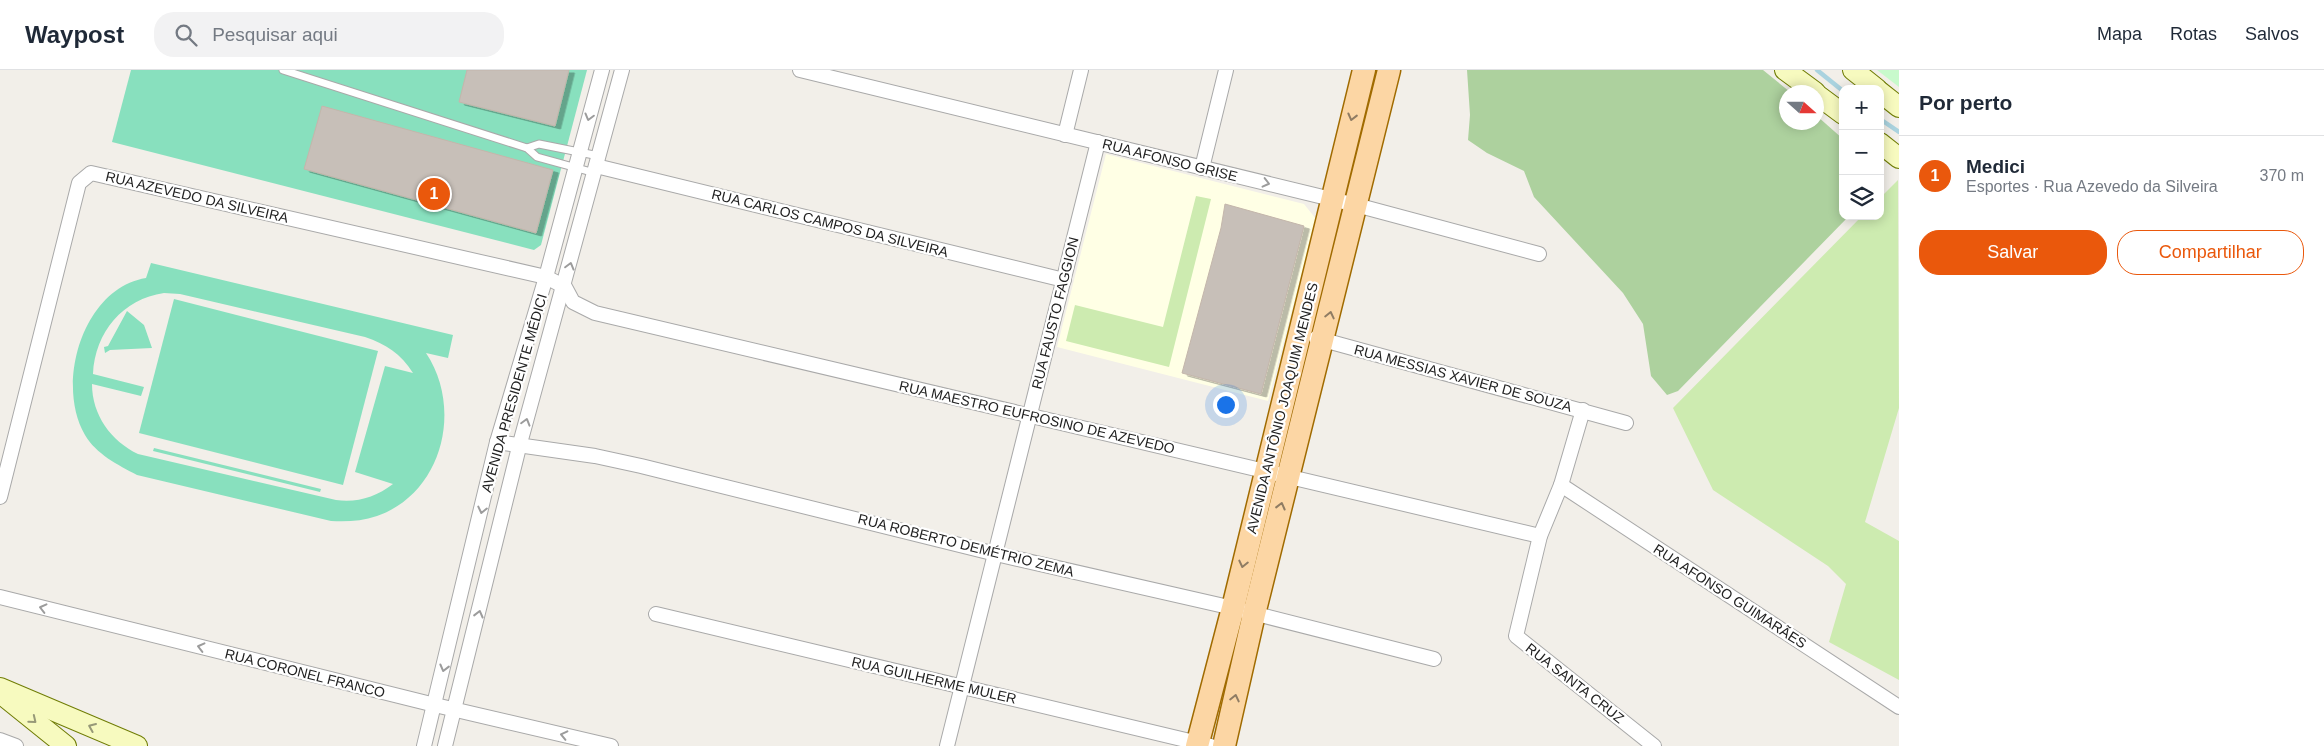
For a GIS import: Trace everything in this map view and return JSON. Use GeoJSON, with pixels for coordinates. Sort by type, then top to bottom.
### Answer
{"type":"FeatureCollection","features":[{"type":"Feature","properties":{"kind":"main road","name":"AVENIDA ANTÔNIO JOAQUIM MENDES"},"geometry":{"type":"LineString","coordinates":[[1224,746],[1266,472],[1364,70]]}},
{"type":"Feature","properties":{"kind":"main road","name":"AVENIDA ANTÔNIO JOAQUIM MENDES"},"geometry":{"type":"LineString","coordinates":[[1202,745],[1288,478],[1390,70]]}},
{"type":"Feature","properties":{"kind":"main road"},"geometry":{"type":"LineString","coordinates":[[1786,70],[1806,85]]}},
{"type":"Feature","properties":{"kind":"main road"},"geometry":{"type":"LineString","coordinates":[[1853,70],[1871,85]]}},
{"type":"Feature","properties":{"kind":"main road"},"geometry":{"type":"LineString","coordinates":[[1884,95],[1899,107]]}},
{"type":"Feature","properties":{"kind":"main road"},"geometry":{"type":"LineString","coordinates":[[1824,99],[1839,111]]}},
{"type":"Feature","properties":{"kind":"main road"},"geometry":{"type":"LineString","coordinates":[[1884,146],[1899,158]]}},
{"type":"Feature","properties":{"kind":"main road"},"geometry":{"type":"LineString","coordinates":[[0,688],[137,746]]}},
{"type":"Feature","properties":{"kind":"main road"},"geometry":{"type":"LineString","coordinates":[[0,693],[66,746]]}},
{"type":"Feature","properties":{"kind":"street","name":"AVENIDA PRESIDENTE MÉDICI"},"geometry":{"type":"LineString","coordinates":[[424,746],[469,566],[497,442],[546,277],[602,70]]}},
{"type":"Feature","properties":{"kind":"street","name":"AVENIDA PRESIDENTE MÉDICI"},"geometry":{"type":"LineString","coordinates":[[445,746],[490,571],[519,447],[565,287],[622,70]]}},
{"type":"Feature","properties":{"kind":"street","name":"RUA AFONSO GRISE"},"geometry":{"type":"LineString","coordinates":[[800,70],[1332,199],[1539,254]]}},
{"type":"Feature","properties":{"kind":"street"},"geometry":{"type":"LineString","coordinates":[[1065,135],[1082,70]]}},
{"type":"Feature","properties":{"kind":"street"},"geometry":{"type":"LineString","coordinates":[[1202,168],[1226,70]]}},
{"type":"Feature","properties":{"kind":"street","name":"RUA FAUSTO FAGGION"},"geometry":{"type":"LineString","coordinates":[[947,746],[1098,142]]}},
{"type":"Feature","properties":{"kind":"street","name":"RUA CARLOS CAMPOS DA SILVEIRA"},"geometry":{"type":"LineString","coordinates":[[597,165],[1064,280]]}},
{"type":"Feature","properties":{"kind":"street","name":"RUA AZEVEDO DA SILVEIRA"},"geometry":{"type":"LineString","coordinates":[[0,497],[78,183],[91,173],[546,277]]}},
{"type":"Feature","properties":{"kind":"street","name":"RUA MAESTRO EUFROSINO DE AZEVEDO"},"geometry":{"type":"LineString","coordinates":[[546,277],[565,287],[573,302],[595,313],[1540,536]]}},
{"type":"Feature","properties":{"kind":"street","name":"RUA MESSIAS XAVIER DE SOUZA"},"geometry":{"type":"LineString","coordinates":[[1300,334],[1583,410],[1626,424]]}},
{"type":"Feature","properties":{"kind":"street","name":"RUA SANTA CRUZ"},"geometry":{"type":"LineString","coordinates":[[1583,410],[1561,485],[1540,536],[1516,636],[1654,746]]}},
{"type":"Feature","properties":{"kind":"street","name":"RUA ROBERTO DEMÉTRIO ZEMA"},"geometry":{"type":"LineString","coordinates":[[497,442],[519,447],[575,453],[641,466],[996,554],[1244,611],[1434,659]]}},
{"type":"Feature","properties":{"kind":"street","name":"RUA AFONSO GUIMARÃES"},"geometry":{"type":"LineString","coordinates":[[1561,485],[1899,706]]}},
{"type":"Feature","properties":{"kind":"street"},"geometry":{"type":"LineString","coordinates":[[469,566],[490,571]]}},
{"type":"Feature","properties":{"kind":"street","name":"RUA CORONEL FRANCO"},"geometry":{"type":"LineString","coordinates":[[0,597],[455,710],[611,746]]}},
{"type":"Feature","properties":{"kind":"street","name":"RUA GUILHERME MULER"},"geometry":{"type":"LineString","coordinates":[[656,614],[1202,745]]}},
{"type":"Feature","properties":{"kind":"street"},"geometry":{"type":"LineString","coordinates":[[0,740],[16,746]]}},
{"type":"Feature","properties":{"kind":"lane"},"geometry":{"type":"LineString","coordinates":[[283,70],[527,148],[537,157],[576,168],[597,165]]}},
{"type":"Feature","properties":{"kind":"lane"},"geometry":{"type":"LineString","coordinates":[[527,148],[539,144],[580,152],[597,165]]}},
{"type":"Feature","properties":{"kind":"shaded area"},"geometry":{"type":"Polygon","coordinates":[[[1106,154],[1304,204],[1316,219],[1268,401],[1057,347],[1106,154]]]}},
{"type":"Feature","properties":{"kind":"green space"},"geometry":{"type":"Polygon","coordinates":[[[131,70],[587,70],[541,245],[534,250],[112,142],[131,70]]]}},
{"type":"Feature","properties":{"kind":"green space"},"geometry":{"type":"Polygon","coordinates":[[[1467,70],[1763,70],[1781,85],[1779,85],[1779,130],[1824,130],[1824,122],[1839,135],[1839,220],[1845,220],[1678,391],[1667,395],[1651,376],[1643,324],[1623,293],[1534,197],[1524,171],[1487,153],[1468,140],[1470,115],[1467,70]]]}},
{"type":"Feature","properties":{"kind":"green space"},"geometry":{"type":"Polygon","coordinates":[[[1877,70],[1899,70],[1899,87],[1877,70]]]}},
{"type":"Feature","properties":{"kind":"green space"},"geometry":{"type":"Polygon","coordinates":[[[1898,180],[1899,408],[1865,522],[1899,541],[1899,680],[1829,642],[1846,584],[1828,566],[1713,490],[1673,408],[1858,220],[1884,220],[1884,194],[1898,180]]]}},
{"type":"Feature","properties":{"kind":"green space"},"geometry":{"type":"Polygon","coordinates":[[[1196,196],[1211,199],[1169,367],[1066,341],[1075,305],[1163,327],[1196,196]]]}},
{"type":"Feature","properties":{"kind":"green space"},"geometry":{"type":"Polygon","coordinates":[[[151,263],[453,335],[448,358],[426,353],[437,375],[443,398],[444,423],[440,446],[431,469],[418,489],[400,505],[377,516],[354,521],[331,521],[137,475],[101,453],[85,435],[76,414],[73,390],[75,366],[81,341],[91,319],[106,300],[124,286],[146,278],[151,263]],[[164,293],[149,296],[136,302],[114,320],[99,344],[93,374],[144,387],[141,396],[92,384],[95,406],[99,416],[119,442],[138,454],[336,500],[359,500],[380,492],[393,484],[355,472],[385,366],[413,373],[398,355],[386,346],[365,337],[180,294],[164,293]]]}},
{"type":"Feature","properties":{"kind":"green space"},"geometry":{"type":"Polygon","coordinates":[[[174,299],[378,351],[343,485],[139,433],[174,299]]]}},
{"type":"Feature","properties":{"kind":"green space"},"geometry":{"type":"Polygon","coordinates":[[[127,311],[144,325],[152,348],[110,350],[105,353],[104,347],[108,346],[127,311]]]}},
{"type":"Feature","properties":{"kind":"green space"},"geometry":{"type":"Polygon","coordinates":[[[154,448],[321,489],[320,492],[153,451],[154,448]]]}},
{"type":"Feature","properties":{"kind":"building"},"geometry":{"type":"Polygon","coordinates":[[[467,70],[569,70],[555,126],[459,102],[467,70]]]}},
{"type":"Feature","properties":{"kind":"building"},"geometry":{"type":"Polygon","coordinates":[[[322,106],[553,170],[536,233],[304,169],[322,106]]]}},
{"type":"Feature","properties":{"kind":"building"},"geometry":{"type":"Polygon","coordinates":[[[1225,204],[1304,226],[1261,394],[1182,373],[1221,228],[1225,204]]]}},
{"type":"Feature","properties":{"kind":"waterway"},"geometry":{"type":"LineString","coordinates":[[1817,70],[1839,88]]}},
{"type":"Feature","properties":{"kind":"waterway"},"geometry":{"type":"LineString","coordinates":[[1884,122],[1899,132]]}},
{"type":"Feature","properties":{"kind":"place","name":"Medici"},"geometry":{"type":"Point","coordinates":[434,194]}}]}
